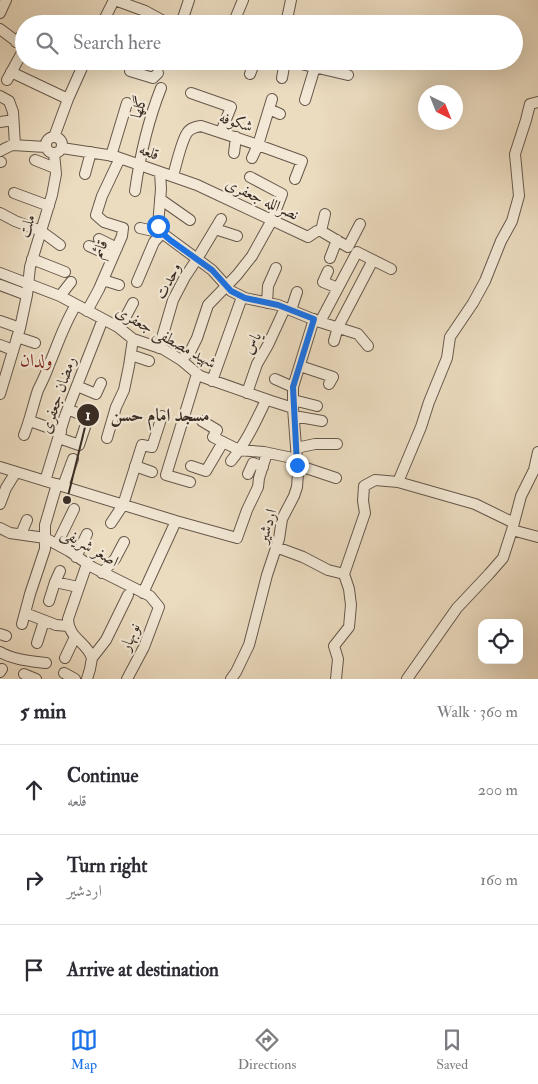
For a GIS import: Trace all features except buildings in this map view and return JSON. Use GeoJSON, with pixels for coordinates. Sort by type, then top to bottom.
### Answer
{"type":"FeatureCollection","features":[{"type":"Feature","properties":{"kind":"street"},"geometry":{"type":"LineString","coordinates":[[0,11],[6,0]]}},
{"type":"Feature","properties":{"kind":"street"},"geometry":{"type":"LineString","coordinates":[[106,15],[114,0],[152,15]]}},
{"type":"Feature","properties":{"kind":"street"},"geometry":{"type":"LineString","coordinates":[[184,15],[189,0]]}},
{"type":"Feature","properties":{"kind":"street"},"geometry":{"type":"LineString","coordinates":[[237,15],[243,0]]}},
{"type":"Feature","properties":{"kind":"street"},"geometry":{"type":"LineString","coordinates":[[288,15],[291,0]]}},
{"type":"Feature","properties":{"kind":"street"},"geometry":{"type":"LineString","coordinates":[[0,29],[15,41]]}},
{"type":"Feature","properties":{"kind":"street"},"geometry":{"type":"LineString","coordinates":[[15,61],[9,76],[68,98]]}},
{"type":"Feature","properties":{"kind":"street"},"geometry":{"type":"LineString","coordinates":[[54,149],[46,142],[54,136],[81,70]]}},
{"type":"Feature","properties":{"kind":"street"},"geometry":{"type":"LineString","coordinates":[[138,70],[153,78],[158,73]]}},
{"type":"Feature","properties":{"kind":"street"},"geometry":{"type":"LineString","coordinates":[[250,74],[252,70]]}},
{"type":"Feature","properties":{"kind":"street"},"geometry":{"type":"LineString","coordinates":[[282,78],[284,70]]}},
{"type":"Feature","properties":{"kind":"street"},"geometry":{"type":"LineString","coordinates":[[305,100],[314,70]]}},
{"type":"Feature","properties":{"kind":"street"},"geometry":{"type":"LineString","coordinates":[[329,70],[348,74]]}},
{"type":"Feature","properties":{"kind":"street","name":"گلها"},"geometry":{"type":"LineString","coordinates":[[136,191],[139,164],[153,107],[161,88]]}},
{"type":"Feature","properties":{"kind":"street"},"geometry":{"type":"LineString","coordinates":[[191,93],[232,107],[221,132]]}},
{"type":"Feature","properties":{"kind":"street"},"geometry":{"type":"LineString","coordinates":[[0,96],[9,101],[13,112],[15,145],[0,151]]}},
{"type":"Feature","properties":{"kind":"street"},"geometry":{"type":"LineString","coordinates":[[398,482],[447,358],[450,337],[486,281],[501,241],[512,221],[519,196],[515,154],[530,104],[538,102]]}},
{"type":"Feature","properties":{"kind":"street"},"geometry":{"type":"LineString","coordinates":[[116,157],[127,104]]}},
{"type":"Feature","properties":{"kind":"street"},"geometry":{"type":"LineString","coordinates":[[252,158],[258,145],[270,104],[280,114]]}},
{"type":"Feature","properties":{"kind":"street"},"geometry":{"type":"LineString","coordinates":[[0,122],[13,120]]}},
{"type":"Feature","properties":{"kind":"street","name":"شکوفه"},"geometry":{"type":"LineString","coordinates":[[173,176],[187,134],[193,128],[201,126],[302,161],[295,179]]}},
{"type":"Feature","properties":{"kind":"street"},"geometry":{"type":"LineString","coordinates":[[234,153],[236,137]]}},
{"type":"Feature","properties":{"kind":"street","name":"قلعه"},"geometry":{"type":"LineString","coordinates":[[15,145],[91,152],[116,157],[160,172],[158,226],[162,233]]}},
{"type":"Feature","properties":{"kind":"street","name":"ملت"},"geometry":{"type":"LineString","coordinates":[[1,387],[27,295],[32,259],[52,195],[56,174],[54,149]]}},
{"type":"Feature","properties":{"kind":"street"},"geometry":{"type":"LineString","coordinates":[[85,174],[91,152]]}},
{"type":"Feature","properties":{"kind":"street","name":"قائم"},"geometry":{"type":"LineString","coordinates":[[87,310],[100,289],[122,236],[123,228],[104,222],[96,215],[116,157]]}},
{"type":"Feature","properties":{"kind":"street"},"geometry":{"type":"LineString","coordinates":[[35,160],[55,168]]}},
{"type":"Feature","properties":{"kind":"street","name":"نصرالله جعفری"},"geometry":{"type":"LineString","coordinates":[[160,172],[197,185],[308,237],[317,230],[321,231]]}},
{"type":"Feature","properties":{"kind":"street"},"geometry":{"type":"LineString","coordinates":[[181,360],[191,350],[208,305],[237,275],[252,256],[272,220],[282,194],[250,177]]}},
{"type":"Feature","properties":{"kind":"street"},"geometry":{"type":"LineString","coordinates":[[14,193],[49,206]]}},
{"type":"Feature","properties":{"kind":"street"},"geometry":{"type":"LineString","coordinates":[[160,199],[190,220]]}},
{"type":"Feature","properties":{"kind":"street"},"geometry":{"type":"LineString","coordinates":[[0,213],[14,226],[41,232],[60,245]]}},
{"type":"Feature","properties":{"kind":"street"},"geometry":{"type":"LineString","coordinates":[[325,214],[321,231],[391,269]]}},
{"type":"Feature","properties":{"kind":"street","name":"وحدت"},"geometry":{"type":"LineString","coordinates":[[159,348],[173,300],[221,219]]}},
{"type":"Feature","properties":{"kind":"street","name":"اردشیر"},"geometry":{"type":"LineString","coordinates":[[231,679],[249,645],[282,519],[297,486],[298,473],[293,387],[317,320],[338,288],[353,249],[360,224]]}},
{"type":"Feature","properties":{"kind":"street"},"geometry":{"type":"LineString","coordinates":[[140,228],[162,233],[212,270],[231,291],[242,297],[288,309],[358,334],[368,346]]}},
{"type":"Feature","properties":{"kind":"street"},"geometry":{"type":"LineString","coordinates":[[215,229],[237,236]]}},
{"type":"Feature","properties":{"kind":"street"},"geometry":{"type":"LineString","coordinates":[[137,282],[154,242],[162,233]]}},
{"type":"Feature","properties":{"kind":"street"},"geometry":{"type":"LineString","coordinates":[[99,239],[115,252]]}},
{"type":"Feature","properties":{"kind":"street"},"geometry":{"type":"LineString","coordinates":[[330,258],[337,240]]}},
{"type":"Feature","properties":{"kind":"street"},"geometry":{"type":"LineString","coordinates":[[89,246],[115,252]]}},
{"type":"Feature","properties":{"kind":"street"},"geometry":{"type":"LineString","coordinates":[[32,259],[65,272]]}},
{"type":"Feature","properties":{"kind":"street"},"geometry":{"type":"LineString","coordinates":[[334,341],[338,327],[373,260]]}},
{"type":"Feature","properties":{"kind":"street"},"geometry":{"type":"LineString","coordinates":[[267,303],[268,286],[276,268]]}},
{"type":"Feature","properties":{"kind":"street"},"geometry":{"type":"LineString","coordinates":[[328,271],[324,282],[338,288]]}},
{"type":"Feature","properties":{"kind":"street","name":"شهید مصطفی جعفری"},"geometry":{"type":"LineString","coordinates":[[0,272],[60,296],[118,327],[133,339],[163,349],[181,360],[200,376],[294,408]]}},
{"type":"Feature","properties":{"kind":"street"},"geometry":{"type":"LineString","coordinates":[[103,280],[119,285]]}},
{"type":"Feature","properties":{"kind":"street"},"geometry":{"type":"LineString","coordinates":[[60,296],[71,282]]}},
{"type":"Feature","properties":{"kind":"street"},"geometry":{"type":"LineString","coordinates":[[0,285],[27,295]]}},
{"type":"Feature","properties":{"kind":"street","name":"یاس"},"geometry":{"type":"LineString","coordinates":[[248,393],[257,364],[297,292]]}},
{"type":"Feature","properties":{"kind":"street"},"geometry":{"type":"LineString","coordinates":[[212,381],[242,297]]}},
{"type":"Feature","properties":{"kind":"street"},"geometry":{"type":"LineString","coordinates":[[118,327],[133,303]]}},
{"type":"Feature","properties":{"kind":"street"},"geometry":{"type":"LineString","coordinates":[[24,435],[30,422],[38,392],[60,336],[76,305]]}},
{"type":"Feature","properties":{"kind":"street","name":"رمضان جعفری"},"geometry":{"type":"LineString","coordinates":[[45,481],[76,386],[103,319]]}},
{"type":"Feature","properties":{"kind":"street"},"geometry":{"type":"LineString","coordinates":[[0,321],[35,343]]}},
{"type":"Feature","properties":{"kind":"street"},"geometry":{"type":"LineString","coordinates":[[107,438],[116,407],[124,390],[133,339]]}},
{"type":"Feature","properties":{"kind":"street"},"geometry":{"type":"LineString","coordinates":[[0,345],[13,350]]}},
{"type":"Feature","properties":{"kind":"street"},"geometry":{"type":"LineString","coordinates":[[131,355],[149,361]]}},
{"type":"Feature","properties":{"kind":"street"},"geometry":{"type":"LineString","coordinates":[[300,366],[333,377],[329,384]]}},
{"type":"Feature","properties":{"kind":"street"},"geometry":{"type":"LineString","coordinates":[[190,482],[166,475],[197,374]]}},
{"type":"Feature","properties":{"kind":"street"},"geometry":{"type":"LineString","coordinates":[[275,379],[293,387]]}},
{"type":"Feature","properties":{"kind":"street"},"geometry":{"type":"LineString","coordinates":[[76,386],[96,394],[101,383]]}},
{"type":"Feature","properties":{"kind":"street"},"geometry":{"type":"LineString","coordinates":[[231,461],[240,450],[266,400]]}},
{"type":"Feature","properties":{"kind":"street"},"geometry":{"type":"LineString","coordinates":[[294,408],[317,406]]}},
{"type":"Feature","properties":{"kind":"street"},"geometry":{"type":"LineString","coordinates":[[294,408],[322,421]]}},
{"type":"Feature","properties":{"kind":"street"},"geometry":{"type":"LineString","coordinates":[[30,422],[79,445],[88,418],[68,409]]}},
{"type":"Feature","properties":{"kind":"street"},"geometry":{"type":"LineString","coordinates":[[110,523],[123,505],[142,445],[152,447],[162,416]]}},
{"type":"Feature","properties":{"kind":"street"},"geometry":{"type":"LineString","coordinates":[[202,421],[217,430],[213,437],[240,450],[297,457],[336,478]]}},
{"type":"Feature","properties":{"kind":"street"},"geometry":{"type":"LineString","coordinates":[[191,466],[206,471],[223,442]]}},
{"type":"Feature","properties":{"kind":"street"},"geometry":{"type":"LineString","coordinates":[[297,457],[315,444],[338,444]]}},
{"type":"Feature","properties":{"kind":"street"},"geometry":{"type":"LineString","coordinates":[[407,679],[457,608],[503,558],[521,496],[534,470],[538,452]]}},
{"type":"Feature","properties":{"kind":"street"},"geometry":{"type":"LineString","coordinates":[[0,467],[237,538],[258,487],[267,453]]}},
{"type":"Feature","properties":{"kind":"street"},"geometry":{"type":"LineString","coordinates":[[22,624],[45,549],[45,525],[72,458]]}},
{"type":"Feature","properties":{"kind":"street"},"geometry":{"type":"LineString","coordinates":[[248,474],[253,463],[263,467]]}},
{"type":"Feature","properties":{"kind":"street"},"geometry":{"type":"LineString","coordinates":[[136,466],[152,472]]}},
{"type":"Feature","properties":{"kind":"street"},"geometry":{"type":"LineString","coordinates":[[0,504],[6,488],[16,472]]}},
{"type":"Feature","properties":{"kind":"street"},"geometry":{"type":"LineString","coordinates":[[336,679],[338,659],[334,646],[349,627],[351,605],[349,589],[344,574],[365,513],[363,501],[364,486],[376,480],[398,482],[475,504],[513,526],[538,537]]}},
{"type":"Feature","properties":{"kind":"street"},"geometry":{"type":"LineString","coordinates":[[56,544],[74,509]]}},
{"type":"Feature","properties":{"kind":"street"},"geometry":{"type":"LineString","coordinates":[[21,534],[26,520]]}},
{"type":"Feature","properties":{"kind":"street"},"geometry":{"type":"LineString","coordinates":[[143,593],[176,521]]}},
{"type":"Feature","properties":{"kind":"street","name":"اصغر شریفی"},"geometry":{"type":"LineString","coordinates":[[0,528],[10,532],[45,538],[87,564],[150,596],[159,607]]}},
{"type":"Feature","properties":{"kind":"street"},"geometry":{"type":"LineString","coordinates":[[76,557],[87,534]]}},
{"type":"Feature","properties":{"kind":"street"},"geometry":{"type":"LineString","coordinates":[[102,572],[115,559],[124,542]]}},
{"type":"Feature","properties":{"kind":"street"},"geometry":{"type":"LineString","coordinates":[[276,547],[303,557],[328,570],[344,574]]}},
{"type":"Feature","properties":{"kind":"street"},"geometry":{"type":"LineString","coordinates":[[87,564],[68,618],[68,626],[75,638],[90,653],[92,658]]}},
{"type":"Feature","properties":{"kind":"street"},"geometry":{"type":"LineString","coordinates":[[49,601],[60,571]]}},
{"type":"Feature","properties":{"kind":"street"},"geometry":{"type":"LineString","coordinates":[[55,582],[78,587]]}},
{"type":"Feature","properties":{"kind":"street"},"geometry":{"type":"LineString","coordinates":[[87,679],[92,658],[106,640],[128,595]]}},
{"type":"Feature","properties":{"kind":"street","name":"نوبهار"},"geometry":{"type":"LineString","coordinates":[[127,679],[144,647],[159,607]]}},
{"type":"Feature","properties":{"kind":"street"},"geometry":{"type":"LineString","coordinates":[[25,613],[56,626],[68,626]]}},
{"type":"Feature","properties":{"kind":"street"},"geometry":{"type":"LineString","coordinates":[[37,643],[44,621]]}},
{"type":"Feature","properties":{"kind":"street"},"geometry":{"type":"LineString","coordinates":[[65,658],[75,638]]}},
{"type":"Feature","properties":{"kind":"street"},"geometry":{"type":"LineString","coordinates":[[0,652],[15,658],[46,663]]}},
{"type":"Feature","properties":{"kind":"street"},"geometry":{"type":"LineString","coordinates":[[64,673],[74,679]]}},
{"type":"Feature","properties":{"kind":"street"},"geometry":{"type":"LineString","coordinates":[[24,674],[36,679]]}},
{"type":"Feature","properties":{"kind":"place","name":"مسجد امام حسن"},"geometry":{"type":"Point","coordinates":[67,500]}},
{"type":"Feature","properties":{"kind":"district","name":"ولدان"},"geometry":{"type":"Point","coordinates":[36,360]}},
{"type":"Feature","properties":{"kind":"route"},"geometry":{"type":"LineString","coordinates":[[158,226],[162,233],[170,240],[212,270],[231,291],[245,298],[278,305],[314,319],[293,387],[297,465]]}}]}
